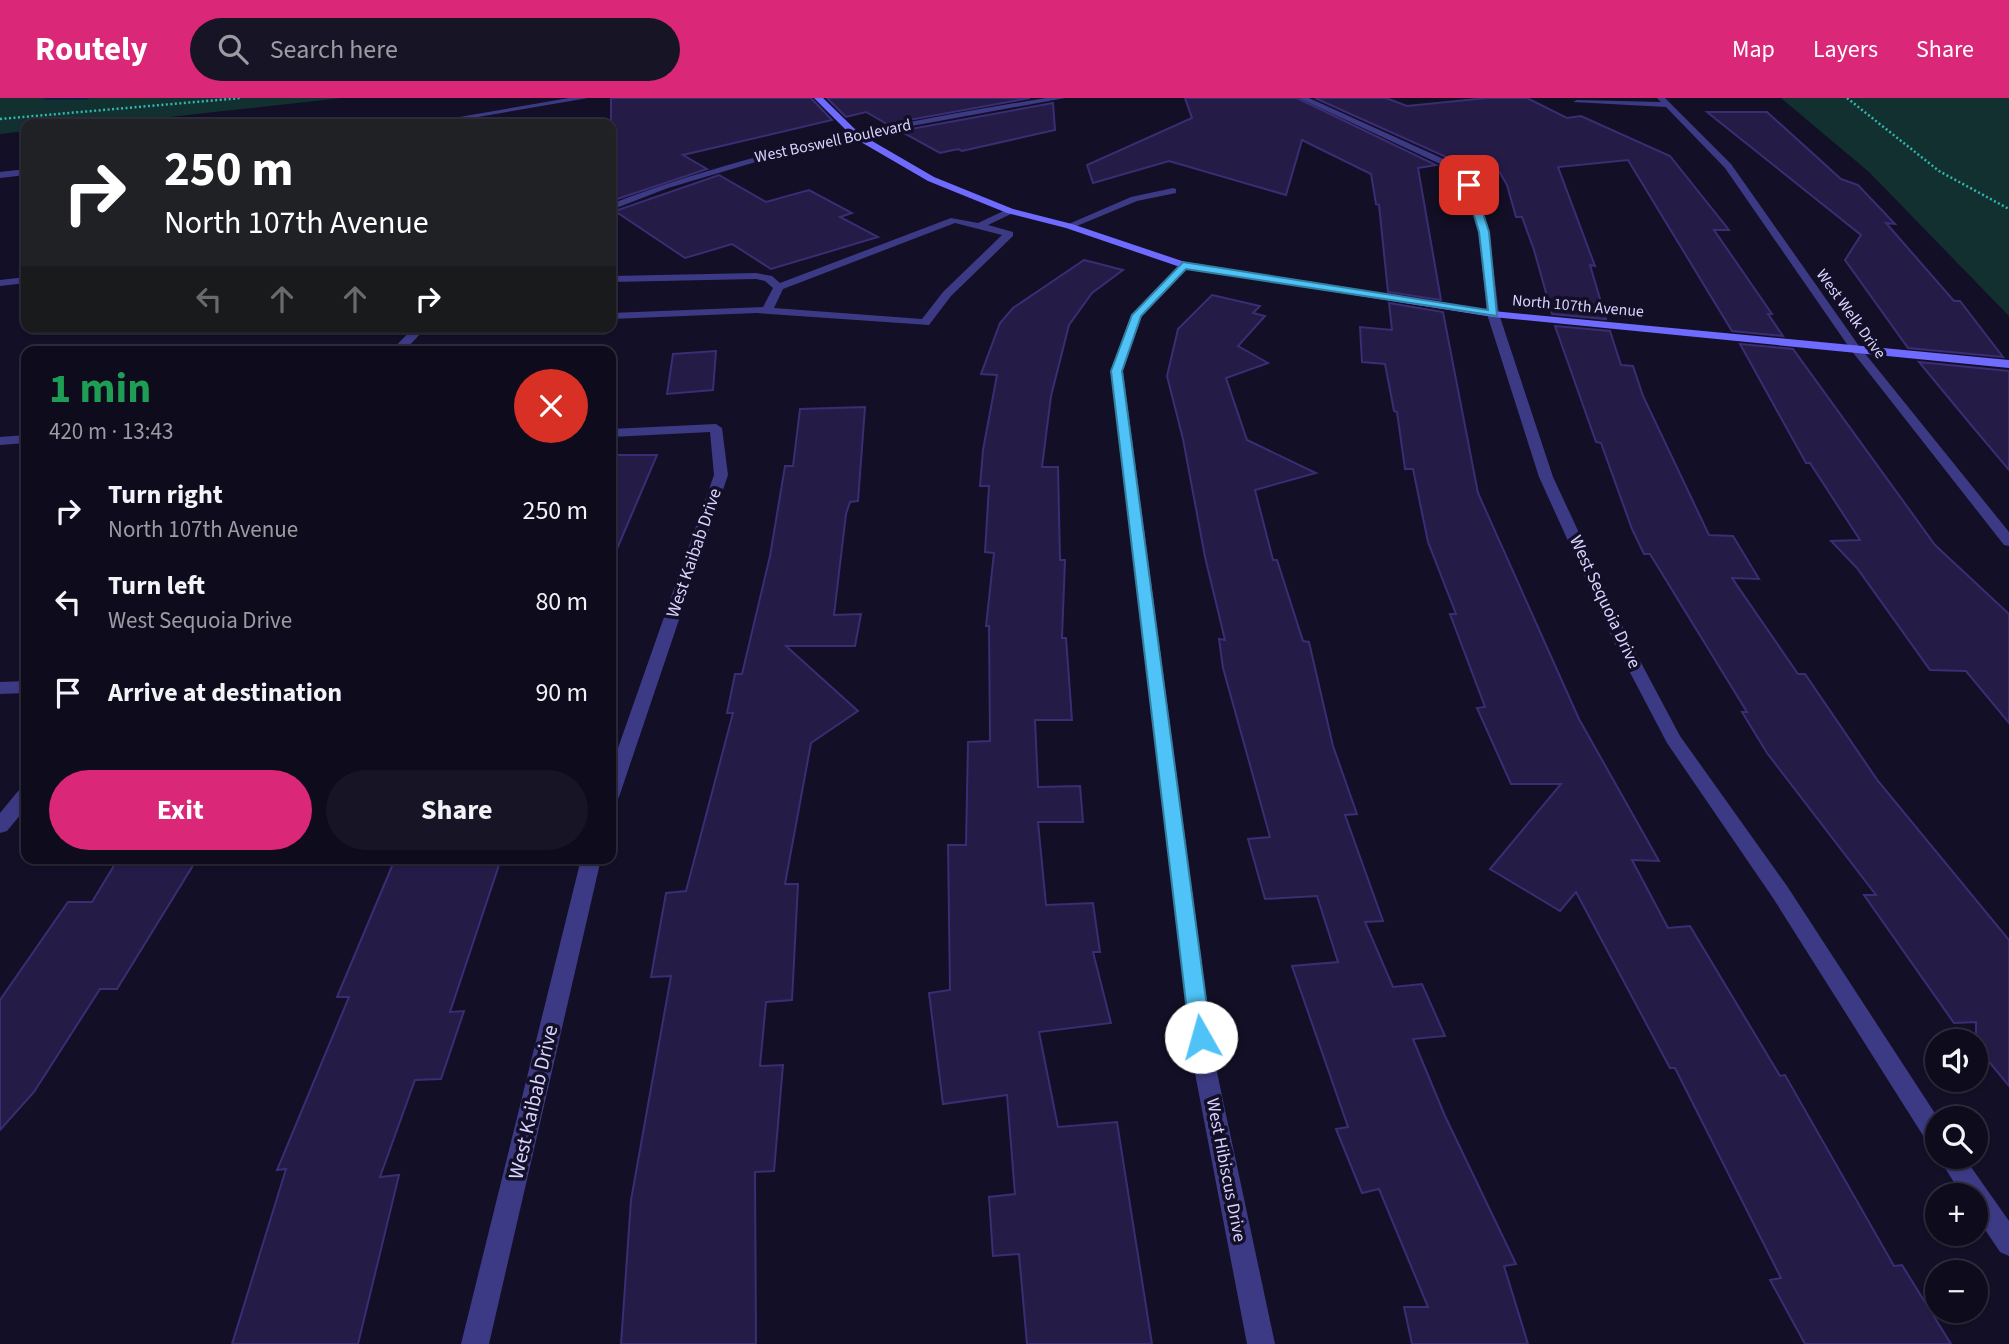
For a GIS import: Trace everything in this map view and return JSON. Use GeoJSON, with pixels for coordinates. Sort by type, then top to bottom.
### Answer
{"type":"FeatureCollection","features":[{"type":"Feature","properties":{"kind":"street"},"geometry":{"type":"LineString","coordinates":[[454,119],[584,98]]}},
{"type":"Feature","properties":{"kind":"street","name":"North 107th Avenue"},"geometry":{"type":"LineString","coordinates":[[818,98],[857,136],[931,179],[1010,211],[1069,226],[1183,265],[1493,314],[2009,365]]}},
{"type":"Feature","properties":{"kind":"street","name":"West Boswell Boulevard"},"geometry":{"type":"LineString","coordinates":[[616,205],[649,191],[757,157],[957,114],[1061,98]]}},
{"type":"Feature","properties":{"kind":"street","name":"West Sequoia Drive"},"geometry":{"type":"LineString","coordinates":[[1303,98],[1455,168],[1469,185],[1484,232],[1493,314],[1546,477],[1622,642],[1674,739],[1780,892],[1925,1119]]}},
{"type":"Feature","properties":{"kind":"street","name":"West Welk Drive"},"geometry":{"type":"LineString","coordinates":[[1577,102],[1665,101],[1728,166],[1855,348],[2009,542]]}},
{"type":"Feature","properties":{"kind":"street"},"geometry":{"type":"LineString","coordinates":[[0,175],[21,173]]}},
{"type":"Feature","properties":{"kind":"street"},"geometry":{"type":"LineString","coordinates":[[1069,226],[1134,199],[1173,191]]}},
{"type":"Feature","properties":{"kind":"street"},"geometry":{"type":"LineString","coordinates":[[979,226],[1010,211]]}},
{"type":"Feature","properties":{"kind":"street"},"geometry":{"type":"LineString","coordinates":[[616,316],[766,311],[925,323],[947,294],[1009,234],[954,220],[779,287],[766,311]]}},
{"type":"Feature","properties":{"kind":"street","name":"West Hibiscus Drive"},"geometry":{"type":"LineString","coordinates":[[1183,265],[1137,315],[1117,371],[1204,1063],[1261,1344]]}},
{"type":"Feature","properties":{"kind":"street"},"geometry":{"type":"LineString","coordinates":[[616,279],[756,276],[768,278],[779,287]]}},
{"type":"Feature","properties":{"kind":"street"},"geometry":{"type":"LineString","coordinates":[[0,283],[21,281]]}},
{"type":"Feature","properties":{"kind":"street"},"geometry":{"type":"LineString","coordinates":[[402,346],[415,333]]}},
{"type":"Feature","properties":{"kind":"street","name":"West Kaibab Drive"},"geometry":{"type":"LineString","coordinates":[[616,433],[716,428],[721,475],[616,780]]}},
{"type":"Feature","properties":{"kind":"street"},"geometry":{"type":"LineString","coordinates":[[0,441],[21,439]]}},
{"type":"Feature","properties":{"kind":"street"},"geometry":{"type":"LineString","coordinates":[[0,688],[21,687]]}},
{"type":"Feature","properties":{"kind":"street"},"geometry":{"type":"LineString","coordinates":[[0,825],[21,801]]}},
{"type":"Feature","properties":{"kind":"street","name":"West Kaibab Drive"},"geometry":{"type":"LineString","coordinates":[[475,1344],[590,864]]}},
{"type":"Feature","properties":{"kind":"street"},"geometry":{"type":"LineString","coordinates":[[1958,1169],[2009,1243]]}},
{"type":"Feature","properties":{"kind":"path"},"geometry":{"type":"LineString","coordinates":[[0,119],[241,98]]}},
{"type":"Feature","properties":{"kind":"path"},"geometry":{"type":"LineString","coordinates":[[1847,98],[1939,171],[2009,209]]}},
{"type":"Feature","properties":{"kind":"green space"},"geometry":{"type":"Polygon","coordinates":[[[0,98],[342,98],[151,119],[21,119],[21,132],[0,134],[0,98]]]}},
{"type":"Feature","properties":{"kind":"green space"},"geometry":{"type":"Polygon","coordinates":[[[1781,98],[2009,98],[2009,316],[1869,172],[1781,98]]]}},
{"type":"Feature","properties":{"kind":"building"},"geometry":{"type":"Polygon","coordinates":[[[611,98],[811,98],[832,120],[683,155],[707,169],[616,199],[616,119],[611,119],[611,98]]]}},
{"type":"Feature","properties":{"kind":"building"},"geometry":{"type":"Polygon","coordinates":[[[827,98],[1030,98],[887,124],[866,112],[846,117],[827,98]]]}},
{"type":"Feature","properties":{"kind":"building"},"geometry":{"type":"Polygon","coordinates":[[[1185,98],[1297,98],[1436,165],[1418,168],[1441,300],[1388,292],[1379,205],[1376,204],[1371,174],[1302,140],[1286,195],[1169,161],[1093,183],[1087,165],[1192,118],[1185,98]]]}},
{"type":"Feature","properties":{"kind":"building"},"geometry":{"type":"Polygon","coordinates":[[[1315,98],[1386,98],[1407,106],[1487,98],[1527,98],[1567,118],[1581,116],[1670,156],[1729,230],[1714,230],[1772,314],[1768,314],[1783,336],[1732,331],[1628,160],[1558,167],[1595,266],[1590,265],[1606,319],[1552,314],[1522,217],[1516,217],[1507,185],[1500,173],[1476,158],[1455,161],[1315,98]]]}},
{"type":"Feature","properties":{"kind":"building"},"geometry":{"type":"Polygon","coordinates":[[[1053,103],[1055,130],[962,151],[958,149],[940,153],[900,131],[1053,103]]]}},
{"type":"Feature","properties":{"kind":"building"},"geometry":{"type":"Polygon","coordinates":[[[1707,112],[1767,112],[1841,179],[1858,185],[1895,224],[1886,223],[1954,301],[1960,301],[2003,357],[1908,348],[1845,260],[1861,235],[1707,112]]]}},
{"type":"Feature","properties":{"kind":"building"},"geometry":{"type":"Polygon","coordinates":[[[719,175],[766,202],[809,190],[852,213],[840,217],[878,237],[771,269],[732,244],[685,258],[616,211],[719,175]]]}},
{"type":"Feature","properties":{"kind":"building"},"geometry":{"type":"Polygon","coordinates":[[[1084,260],[1123,270],[1092,293],[1069,325],[1051,396],[1042,467],[1058,467],[1060,560],[1065,560],[1062,638],[1066,638],[1072,720],[1035,720],[1038,787],[1080,786],[1083,822],[1038,822],[1046,905],[1093,903],[1100,952],[1093,952],[1111,1023],[1039,1032],[1058,1127],[1117,1122],[1152,1344],[1027,1344],[1019,1254],[993,1256],[989,1197],[1015,1194],[1007,1095],[943,1104],[929,993],[950,990],[948,845],[966,845],[968,742],[990,741],[989,626],[986,626],[994,553],[985,552],[989,486],[980,486],[983,450],[997,375],[981,374],[1000,323],[1013,308],[1084,260]]]}},
{"type":"Feature","properties":{"kind":"building"},"geometry":{"type":"Polygon","coordinates":[[[1212,295],[1260,306],[1253,313],[1265,316],[1238,346],[1268,363],[1226,378],[1247,440],[1316,473],[1255,490],[1273,560],[1277,560],[1303,641],[1309,642],[1333,746],[1357,814],[1345,815],[1383,921],[1365,922],[1393,987],[1422,984],[1445,1036],[1413,1039],[1445,1116],[1516,1264],[1504,1266],[1528,1344],[1412,1344],[1404,1307],[1428,1307],[1379,1189],[1362,1193],[1336,1129],[1348,1127],[1292,966],[1338,962],[1317,896],[1265,899],[1248,839],[1270,837],[1223,668],[1219,639],[1225,640],[1205,557],[1183,439],[1167,376],[1178,329],[1212,295]]]}},
{"type":"Feature","properties":{"kind":"building"},"geometry":{"type":"Polygon","coordinates":[[[1389,303],[1443,312],[1478,493],[1579,719],[1659,861],[1632,860],[1668,928],[1690,926],[1780,1076],[1785,1075],[1894,1266],[1902,1265],[1925,1302],[1925,1323],[1938,1323],[1951,1344],[1805,1344],[1770,1280],[1781,1278],[1675,1068],[1670,1068],[1576,892],[1560,911],[1490,869],[1561,784],[1511,784],[1477,708],[1485,707],[1450,614],[1456,614],[1428,542],[1413,469],[1405,469],[1397,412],[1394,411],[1385,364],[1362,362],[1360,327],[1392,330],[1389,303]]]}},
{"type":"Feature","properties":{"kind":"building"},"geometry":{"type":"Polygon","coordinates":[[[1555,326],[1610,331],[1621,365],[1633,366],[1643,396],[1709,535],[1733,536],[1759,579],[1732,578],[1798,674],[1805,674],[1878,781],[2009,940],[2009,1086],[1988,1061],[1988,1029],[1976,1029],[1976,1022],[1954,1023],[1864,895],[1876,895],[1767,753],[1742,712],[1747,712],[1650,554],[1644,554],[1632,529],[1601,443],[1596,442],[1555,326]]]}},
{"type":"Feature","properties":{"kind":"building"},"geometry":{"type":"Polygon","coordinates":[[[1740,344],[1793,349],[1935,545],[2009,614],[2009,723],[1966,671],[1930,670],[1857,568],[1831,541],[1860,540],[1810,463],[1806,463],[1740,344]]]}},
{"type":"Feature","properties":{"kind":"building"},"geometry":{"type":"Polygon","coordinates":[[[716,351],[713,390],[667,394],[673,354],[716,351]]]}},
{"type":"Feature","properties":{"kind":"building"},"geometry":{"type":"Polygon","coordinates":[[[1919,362],[2009,371],[2009,470],[1967,420],[1919,362]]]}},
{"type":"Feature","properties":{"kind":"building"},"geometry":{"type":"Polygon","coordinates":[[[865,407],[858,501],[850,502],[846,514],[834,615],[861,614],[855,646],[786,646],[858,711],[811,743],[785,884],[798,884],[792,1000],[766,1002],[760,1066],[783,1065],[774,1171],[755,1172],[756,1344],[621,1344],[631,1200],[671,976],[651,977],[666,893],[686,891],[733,713],[727,713],[735,674],[742,674],[770,556],[785,466],[793,466],[800,409],[865,407]]]}},
{"type":"Feature","properties":{"kind":"building"},"geometry":{"type":"Polygon","coordinates":[[[616,455],[657,455],[616,551],[616,455]]]}},
{"type":"Feature","properties":{"kind":"building"},"geometry":{"type":"Polygon","coordinates":[[[115,864],[194,864],[117,989],[100,989],[34,1092],[0,1130],[0,1000],[68,902],[92,902],[115,864]]]}},
{"type":"Feature","properties":{"kind":"building"},"geometry":{"type":"Polygon","coordinates":[[[393,864],[499,864],[450,1012],[464,1011],[441,1079],[415,1080],[380,1177],[399,1175],[358,1344],[232,1344],[286,1169],[277,1170],[349,997],[337,997],[393,864]]]}},
{"type":"Feature","properties":{"kind":"waterway"},"geometry":{"type":"LineString","coordinates":[[46,98],[86,98]]}},
{"type":"Feature","properties":{"kind":"route"},"geometry":{"type":"LineString","coordinates":[[1201,1037],[1128,476],[1117,371],[1137,315],[1183,265],[1493,314],[1484,232],[1469,185]]}}]}
